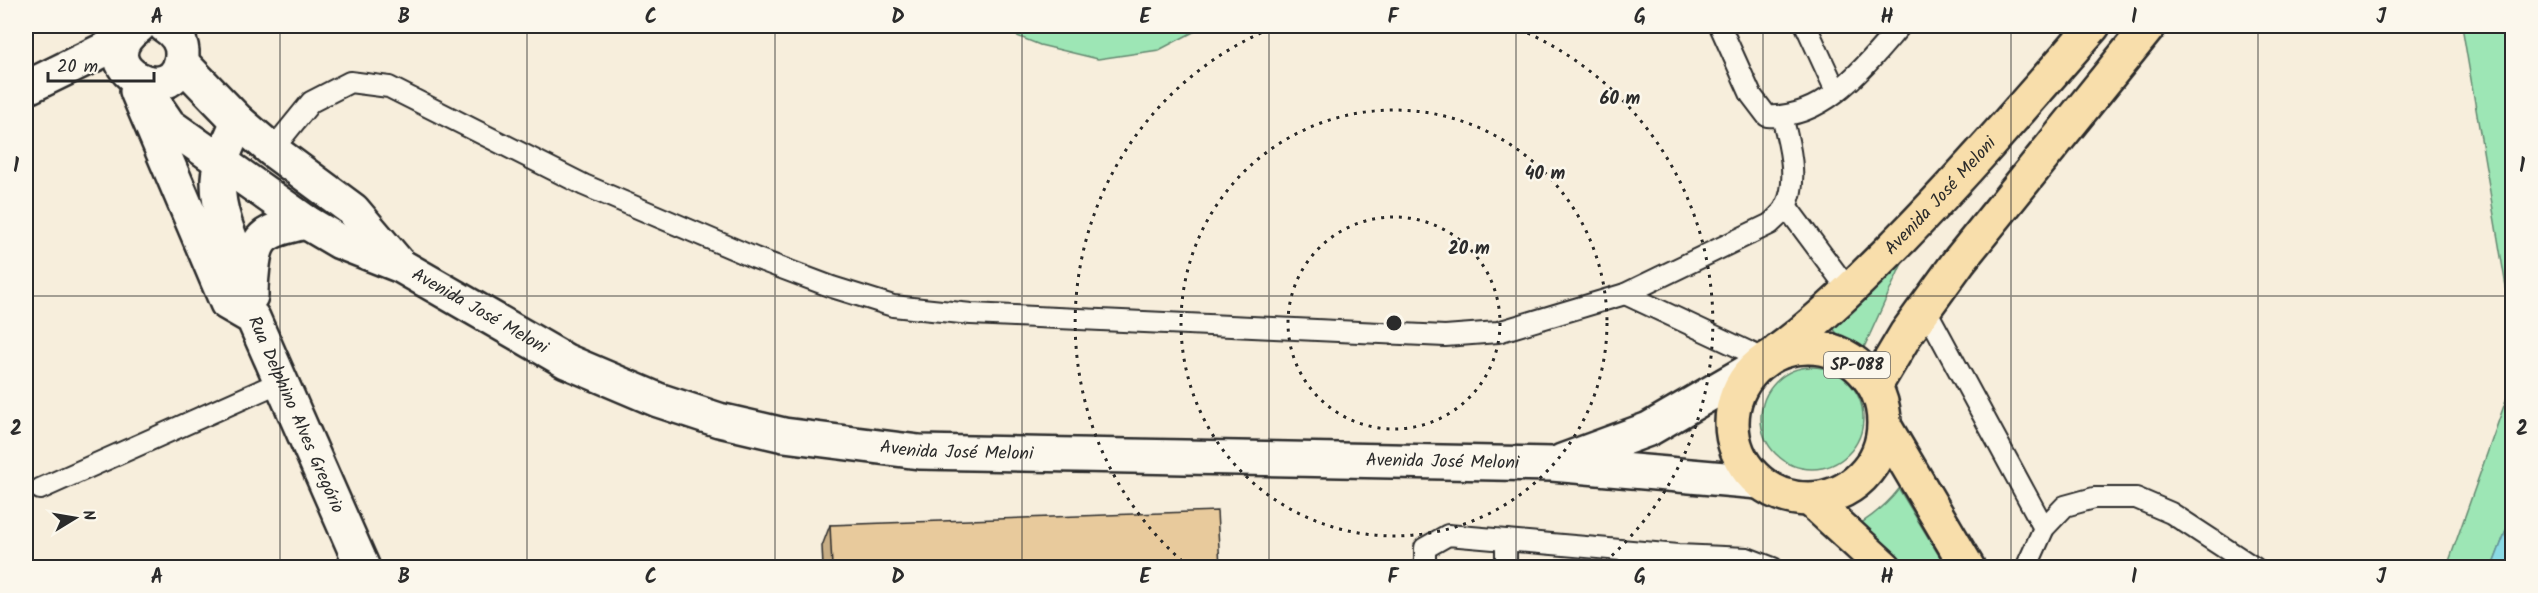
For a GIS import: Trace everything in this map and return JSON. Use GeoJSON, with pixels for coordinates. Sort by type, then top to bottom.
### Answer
{"type":"FeatureCollection","features":[{"type":"Feature","properties":{"kind":"main road","name":"Avenida José Meloni"},"geometry":{"type":"LineString","coordinates":[[1765,360],[1817,322],[1850,292],[1964,173],[2093,26]]}},
{"type":"Feature","properties":{"kind":"main road","name":"SP-088"},"geometry":{"type":"LineString","coordinates":[[1875,386],[1889,360],[1959,261],[2149,26]]}},
{"type":"Feature","properties":{"kind":"main road","name":"SP-088"},"geometry":{"type":"LineString","coordinates":[[1797,346],[1821,347],[1843,354],[1862,368],[1875,386],[1883,406],[1884,427],[1880,449],[1869,469],[1853,486],[1833,496],[1811,500],[1792,498],[1775,492],[1759,482],[1742,462],[1733,439],[1732,413],[1740,389],[1765,360],[1797,346]]}},
{"type":"Feature","properties":{"kind":"main road","name":"SP-088"},"geometry":{"type":"LineString","coordinates":[[1884,427],[1968,567]]}},
{"type":"Feature","properties":{"kind":"main road"},"geometry":{"type":"LineString","coordinates":[[1811,500],[1885,567]]}},
{"type":"Feature","properties":{"kind":"street"},"geometry":{"type":"LineString","coordinates":[[132,58],[159,83],[176,72],[181,62],[180,42],[175,33],[165,26]]}},
{"type":"Feature","properties":{"kind":"street"},"geometry":{"type":"LineString","coordinates":[[28,87],[132,58]]}},
{"type":"Feature","properties":{"kind":"street"},"geometry":{"type":"LineString","coordinates":[[132,58],[170,125],[306,222],[340,242],[401,266]]}},
{"type":"Feature","properties":{"kind":"street","name":"Rua Delphino Alves Gregório"},"geometry":{"type":"LineString","coordinates":[[132,58],[175,184],[228,303],[252,303],[280,382],[363,567]]}},
{"type":"Feature","properties":{"kind":"street"},"geometry":{"type":"LineString","coordinates":[[181,62],[238,122],[353,210],[401,266]]}},
{"type":"Feature","properties":{"kind":"street"},"geometry":{"type":"LineString","coordinates":[[238,122],[218,178],[220,202],[226,225],[252,303]]}},
{"type":"Feature","properties":{"kind":"street"},"geometry":{"type":"LineString","coordinates":[[252,303],[254,256],[260,238],[275,229],[306,222]]}},
{"type":"Feature","properties":{"kind":"street","name":"Avenida José Meloni"},"geometry":{"type":"LineString","coordinates":[[401,266],[566,361],[658,400],[719,420],[784,435],[919,452],[1552,464],[1759,482]]}},
{"type":"Feature","properties":{"kind":"street","name":"Avenida José Meloni"},"geometry":{"type":"LineString","coordinates":[[1552,464],[1649,429],[1765,360]]}},
{"type":"Feature","properties":{"kind":"lane"},"geometry":{"type":"LineString","coordinates":[[1720,26],[1751,95],[1767,116],[1782,117],[1816,104],[1857,76],[1900,26]]}},
{"type":"Feature","properties":{"kind":"lane"},"geometry":{"type":"LineString","coordinates":[[1806,26],[1836,91]]}},
{"type":"Feature","properties":{"kind":"lane"},"geometry":{"type":"LineString","coordinates":[[272,150],[311,102],[350,81],[389,87],[584,185],[754,258],[832,287],[893,306],[971,315],[1445,336],[1497,332],[1625,294],[1770,224],[1786,206],[1792,179],[1791,148],[1782,117]]}},
{"type":"Feature","properties":{"kind":"lane"},"geometry":{"type":"LineString","coordinates":[[1786,206],[1850,292]]}},
{"type":"Feature","properties":{"kind":"lane"},"geometry":{"type":"LineString","coordinates":[[1625,294],[1765,360]]}},
{"type":"Feature","properties":{"kind":"lane"},"geometry":{"type":"LineString","coordinates":[[1925,308],[2044,528]]}},
{"type":"Feature","properties":{"kind":"lane"},"geometry":{"type":"LineString","coordinates":[[40,489],[280,382]]}},
{"type":"Feature","properties":{"kind":"lane"},"geometry":{"type":"LineString","coordinates":[[2026,567],[2044,528],[2066,506],[2094,498],[2136,498],[2171,513],[2255,567]]}},
{"type":"Feature","properties":{"kind":"lane"},"geometry":{"type":"LineString","coordinates":[[1425,567],[1425,548],[1448,535],[1682,561],[1747,558],[1773,567]]}},
{"type":"Feature","properties":{"kind":"lane"},"geometry":{"type":"LineString","coordinates":[[1506,540],[1506,567]]}},
{"type":"Feature","properties":{"kind":"green space"},"geometry":{"type":"Polygon","coordinates":[[[992,26],[1205,26],[1159,50],[1098,59],[1040,45],[992,26]]]}},
{"type":"Feature","properties":{"kind":"green space"},"geometry":{"type":"Polygon","coordinates":[[[2462,26],[2512,26],[2512,322],[2462,26]]]}},
{"type":"Feature","properties":{"kind":"green space"},"geometry":{"type":"Polygon","coordinates":[[[1899,250],[1905,257],[1861,354],[1840,338],[1833,328],[1899,250]]]}},
{"type":"Feature","properties":{"kind":"green space"},"geometry":{"type":"Polygon","coordinates":[[[1812,367],[1831,371],[1848,382],[1859,399],[1863,418],[1859,437],[1848,454],[1831,465],[1812,469],[1793,465],[1776,454],[1765,437],[1761,418],[1765,399],[1776,382],[1793,371],[1812,367]]]}},
{"type":"Feature","properties":{"kind":"green space"},"geometry":{"type":"Polygon","coordinates":[[[2512,383],[2512,515],[2492,567],[2447,567],[2512,383]]]}},
{"type":"Feature","properties":{"kind":"green space"},"geometry":{"type":"Polygon","coordinates":[[[1899,489],[1946,567],[1900,567],[1853,528],[1878,511],[1899,489]]]}},
{"type":"Feature","properties":{"kind":"water"},"geometry":{"type":"Polygon","coordinates":[[[2512,515],[2512,567],[2492,567],[2512,515]]]}},
{"type":"Feature","properties":{"kind":"building"},"geometry":{"type":"Polygon","coordinates":[[[1217,511],[1220,567],[832,567],[830,525],[1217,511]]]}}]}
